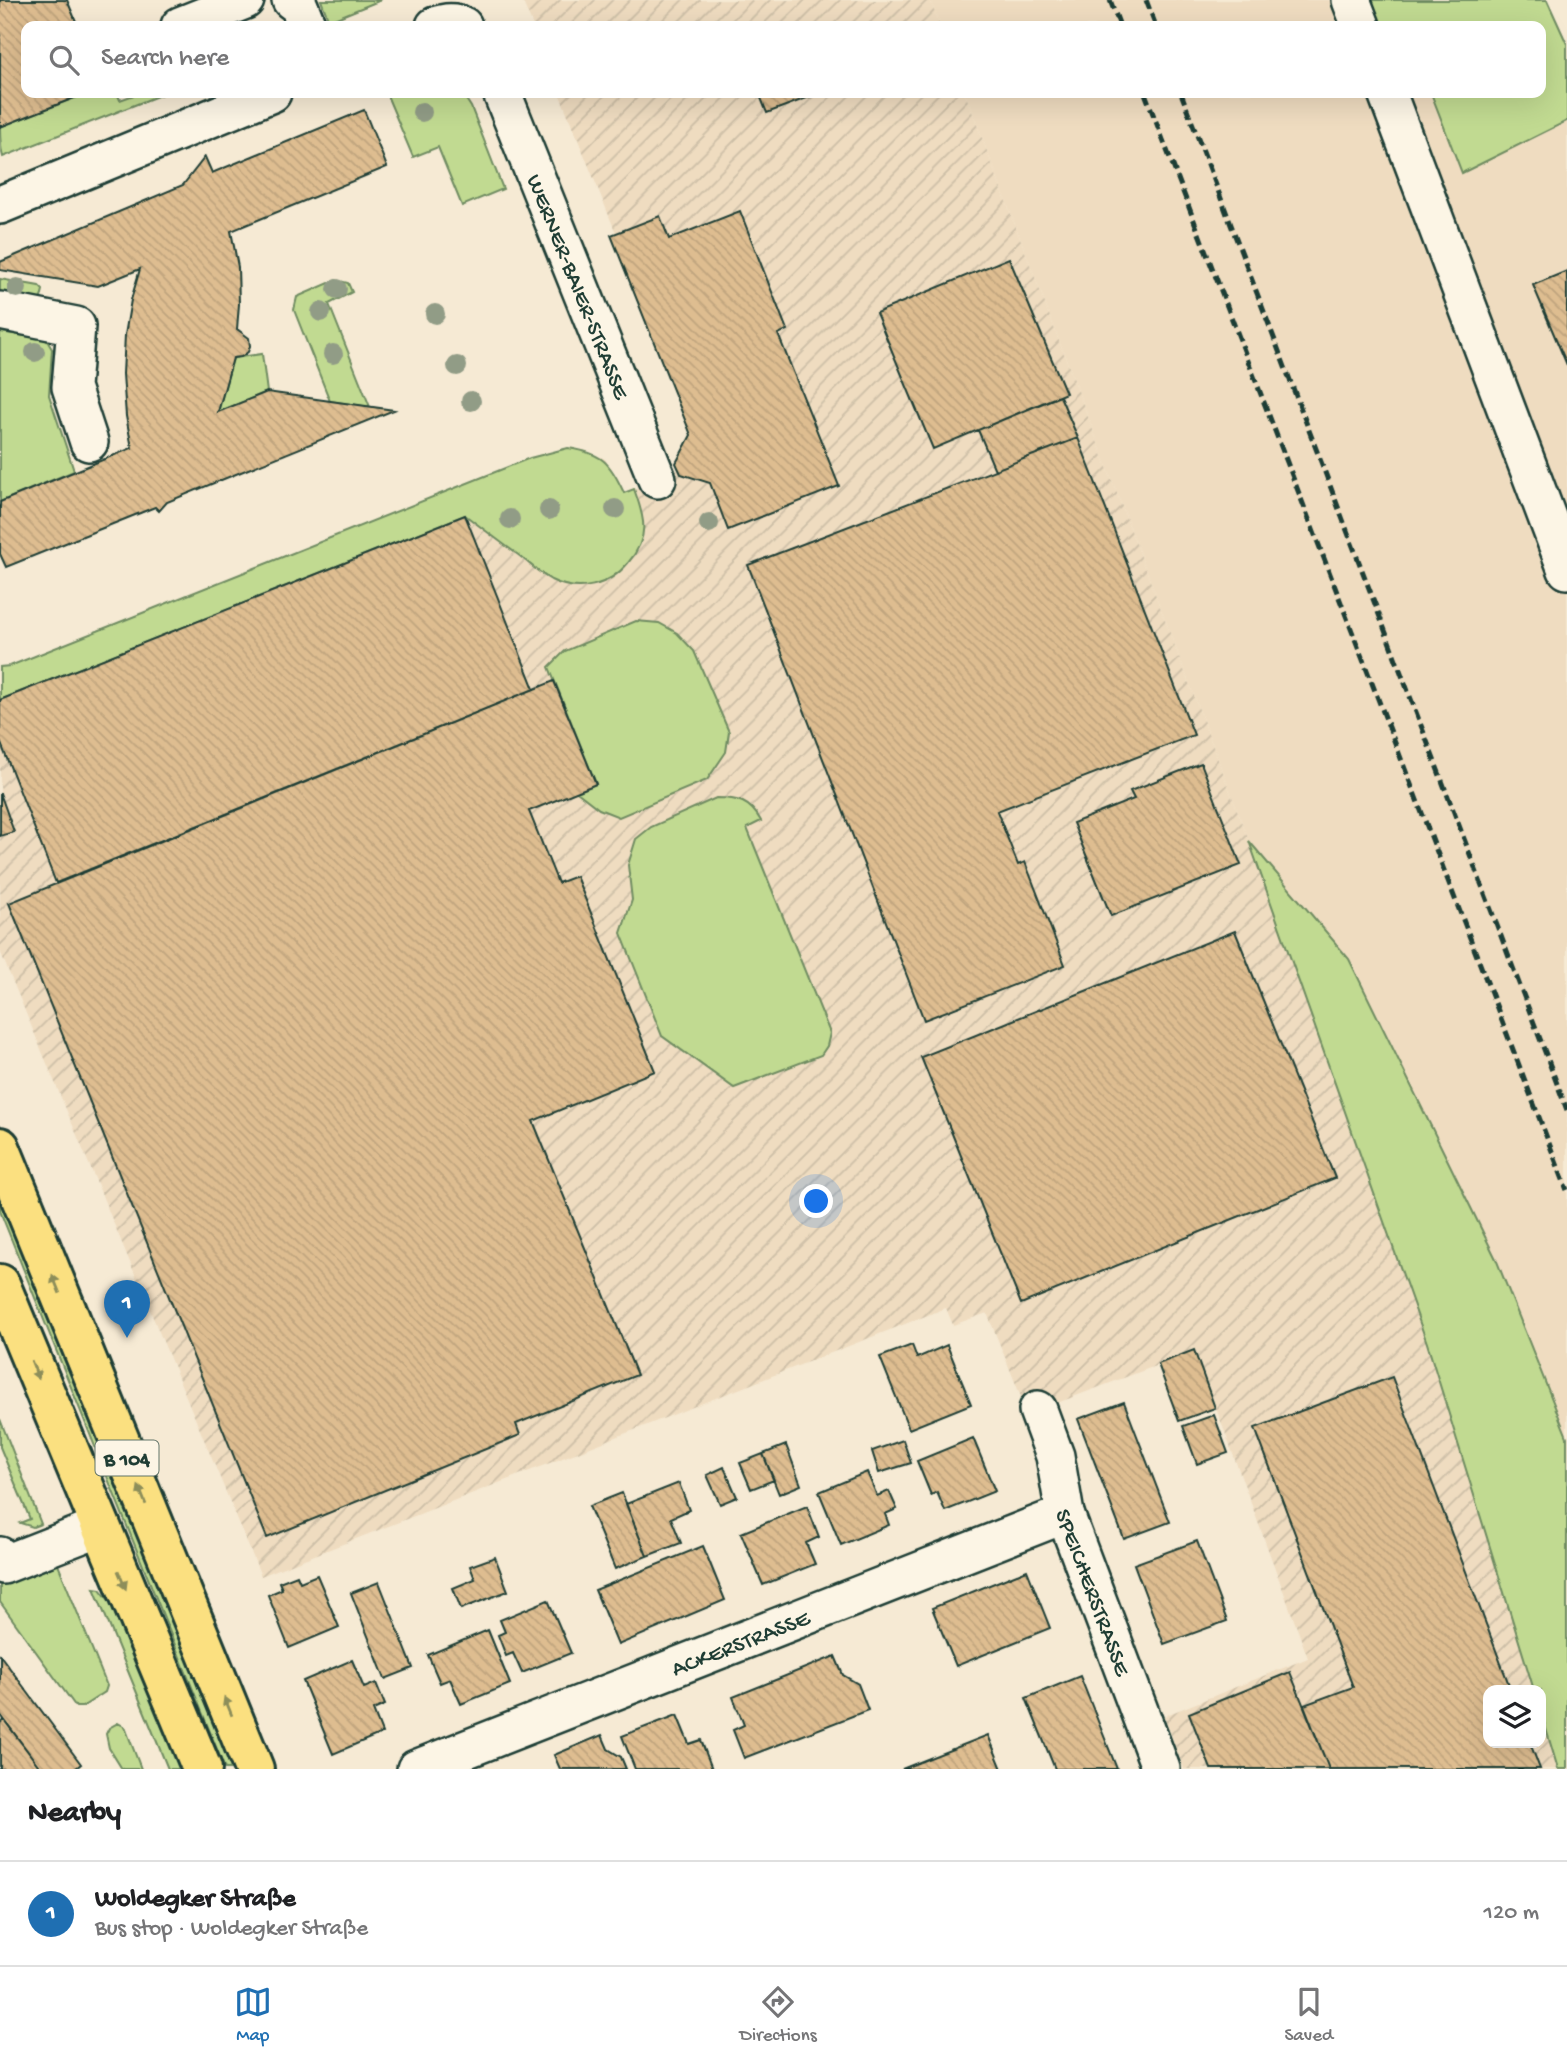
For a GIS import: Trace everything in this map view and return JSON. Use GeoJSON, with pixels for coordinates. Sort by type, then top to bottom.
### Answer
{"type":"FeatureCollection","features":[{"type":"Feature","properties":{"kind":"main road","name":"B 104"},"geometry":{"type":"LineString","coordinates":[[0,1147],[254,1769]]}},
{"type":"Feature","properties":{"kind":"main road","name":"B 104"},"geometry":{"type":"LineString","coordinates":[[0,1284],[202,1769]]}},
{"type":"Feature","properties":{"kind":"street"},"geometry":{"type":"LineString","coordinates":[[192,21],[245,0]]}},
{"type":"Feature","properties":{"kind":"street"},"geometry":{"type":"LineString","coordinates":[[291,0],[299,6],[305,21]]}},
{"type":"Feature","properties":{"kind":"street"},"geometry":{"type":"LineString","coordinates":[[1352,0],[1359,21]]}},
{"type":"Feature","properties":{"kind":"street"},"geometry":{"type":"LineString","coordinates":[[0,205],[260,98]]}},
{"type":"Feature","properties":{"kind":"street","name":"WERNER-BAIER-STRASSE"},"geometry":{"type":"LineString","coordinates":[[504,98],[657,479]]}},
{"type":"Feature","properties":{"kind":"street"},"geometry":{"type":"LineString","coordinates":[[1389,98],[1567,570]]}},
{"type":"Feature","properties":{"kind":"street"},"geometry":{"type":"LineString","coordinates":[[0,311],[76,326],[71,387],[89,442]]}},
{"type":"Feature","properties":{"kind":"street","name":"SPEICHERSTRASSE"},"geometry":{"type":"LineString","coordinates":[[1038,1410],[1055,1456],[1065,1514],[1161,1769]]}},
{"type":"Feature","properties":{"kind":"street","name":"ACKERSTRASSE"},"geometry":{"type":"LineString","coordinates":[[416,1769],[1065,1514]]}},
{"type":"Feature","properties":{"kind":"street"},"geometry":{"type":"LineString","coordinates":[[0,1556],[3,1565],[100,1527]]}},
{"type":"Feature","properties":{"kind":"shaded area"},"geometry":{"type":"Polygon","coordinates":[[[522,0],[930,0],[938,21],[531,21],[522,0]]]}},
{"type":"Feature","properties":{"kind":"shaded area"},"geometry":{"type":"Polygon","coordinates":[[[930,0],[1369,0],[1378,21],[938,21],[930,0]]]}},
{"type":"Feature","properties":{"kind":"shaded area"},"geometry":{"type":"Polygon","coordinates":[[[561,98],[967,98],[1249,841],[1427,1343],[1532,1685],[1483,1685],[1483,1748],[1546,1748],[1546,1729],[1558,1769],[1184,1769],[1164,1716],[1308,1658],[1195,1351],[1028,1414],[987,1313],[953,1325],[946,1308],[261,1576],[0,951],[0,667],[10,666],[530,458],[568,448],[586,451],[605,459],[624,493],[679,469],[676,463],[691,435],[611,235],[616,233],[561,98]]]}},
{"type":"Feature","properties":{"kind":"shaded area"},"geometry":{"type":"Polygon","coordinates":[[[967,98],[1433,98],[1462,173],[1567,121],[1567,1437],[1496,1259],[1349,959],[1249,841],[967,98]]]}},
{"type":"Feature","properties":{"kind":"green space"},"geometry":{"type":"Polygon","coordinates":[[[321,0],[381,0],[329,21],[321,0]]]}},
{"type":"Feature","properties":{"kind":"green space"},"geometry":{"type":"Polygon","coordinates":[[[1369,0],[1547,0],[1567,44],[1567,121],[1462,173],[1433,98],[1546,98],[1546,21],[1378,21],[1369,0]]]}},
{"type":"Feature","properties":{"kind":"green space"},"geometry":{"type":"Polygon","coordinates":[[[74,98],[152,98],[3,157],[0,127],[74,98]]]}},
{"type":"Feature","properties":{"kind":"green space"},"geometry":{"type":"Polygon","coordinates":[[[388,98],[465,98],[503,189],[462,206],[438,147],[413,157],[388,98]]]}},
{"type":"Feature","properties":{"kind":"green space"},"geometry":{"type":"Polygon","coordinates":[[[0,279],[39,286],[43,290],[41,298],[36,301],[0,294],[0,279]]]}},
{"type":"Feature","properties":{"kind":"green space"},"geometry":{"type":"Polygon","coordinates":[[[336,280],[348,283],[352,292],[329,304],[370,407],[330,401],[294,310],[297,297],[336,280]]]}},
{"type":"Feature","properties":{"kind":"green space"},"geometry":{"type":"Polygon","coordinates":[[[0,332],[46,339],[52,349],[49,395],[74,471],[0,502],[0,332]]]}},
{"type":"Feature","properties":{"kind":"green space"},"geometry":{"type":"Polygon","coordinates":[[[262,354],[267,392],[218,412],[233,358],[262,354]]]}},
{"type":"Feature","properties":{"kind":"green space"},"geometry":{"type":"Polygon","coordinates":[[[568,448],[589,453],[604,461],[624,493],[634,489],[641,510],[643,527],[640,545],[620,571],[603,582],[583,587],[551,580],[465,515],[0,700],[0,667],[10,666],[530,458],[568,448]]]}},
{"type":"Feature","properties":{"kind":"green space"},"geometry":{"type":"Polygon","coordinates":[[[636,621],[659,623],[677,633],[694,651],[729,732],[726,752],[707,780],[619,817],[599,809],[577,792],[596,784],[549,667],[565,651],[636,621]]]}},
{"type":"Feature","properties":{"kind":"green space"},"geometry":{"type":"Polygon","coordinates":[[[716,798],[743,802],[761,821],[747,828],[830,1033],[827,1046],[821,1055],[734,1088],[662,1036],[621,933],[632,900],[628,865],[636,839],[651,827],[716,798]]]}},
{"type":"Feature","properties":{"kind":"green space"},"geometry":{"type":"Polygon","coordinates":[[[1249,841],[1349,959],[1496,1259],[1567,1437],[1567,1769],[1558,1769],[1546,1729],[1546,1685],[1532,1685],[1427,1343],[1249,841]]]}},
{"type":"Feature","properties":{"kind":"green space"},"geometry":{"type":"Polygon","coordinates":[[[0,1186],[238,1769],[225,1769],[0,1211],[0,1186]]]}},
{"type":"Feature","properties":{"kind":"green space"},"geometry":{"type":"Polygon","coordinates":[[[0,1419],[41,1524],[33,1527],[20,1523],[30,1519],[0,1447],[0,1419]]]}},
{"type":"Feature","properties":{"kind":"green space"},"geometry":{"type":"Polygon","coordinates":[[[57,1562],[107,1686],[105,1692],[82,1707],[76,1707],[0,1602],[0,1579],[57,1562]]]}},
{"type":"Feature","properties":{"kind":"green space"},"geometry":{"type":"Polygon","coordinates":[[[94,1588],[100,1589],[122,1617],[183,1769],[168,1769],[94,1588]]]}},
{"type":"Feature","properties":{"kind":"green space"},"geometry":{"type":"Polygon","coordinates":[[[118,1723],[125,1727],[141,1769],[122,1769],[109,1748],[106,1734],[109,1728],[118,1723]]]}},
{"type":"Feature","properties":{"kind":"building"},"geometry":{"type":"Polygon","coordinates":[[[0,0],[67,0],[76,21],[21,21],[21,98],[74,98],[0,127],[0,0]]]}},
{"type":"Feature","properties":{"kind":"building"},"geometry":{"type":"Polygon","coordinates":[[[761,98],[807,98],[767,113],[761,98]]]}},
{"type":"Feature","properties":{"kind":"building"},"geometry":{"type":"Polygon","coordinates":[[[364,110],[387,167],[231,231],[238,267],[237,329],[249,338],[250,346],[248,352],[241,357],[233,358],[218,412],[267,392],[394,410],[167,502],[159,511],[155,507],[6,567],[0,554],[0,502],[132,448],[123,374],[125,335],[140,269],[98,286],[0,270],[0,262],[183,185],[205,157],[212,173],[364,110]]]}},
{"type":"Feature","properties":{"kind":"building"},"geometry":{"type":"Polygon","coordinates":[[[740,211],[787,330],[778,334],[839,486],[728,530],[710,483],[681,474],[676,463],[691,435],[611,235],[660,216],[669,239],[740,211]]]}},
{"type":"Feature","properties":{"kind":"building"},"geometry":{"type":"Polygon","coordinates":[[[1009,258],[1066,393],[933,449],[876,313],[1009,258]]]}},
{"type":"Feature","properties":{"kind":"building"},"geometry":{"type":"Polygon","coordinates":[[[1567,271],[1567,365],[1533,285],[1567,271]]]}},
{"type":"Feature","properties":{"kind":"building"},"geometry":{"type":"Polygon","coordinates":[[[1060,396],[1078,438],[995,470],[978,430],[1060,396]]]}},
{"type":"Feature","properties":{"kind":"building"},"geometry":{"type":"Polygon","coordinates":[[[1078,438],[1194,735],[997,811],[1018,865],[1025,862],[1065,965],[924,1020],[748,565],[1078,438]]]}},
{"type":"Feature","properties":{"kind":"building"},"geometry":{"type":"Polygon","coordinates":[[[465,515],[534,689],[56,883],[0,741],[0,700],[465,515]]]}},
{"type":"Feature","properties":{"kind":"building"},"geometry":{"type":"Polygon","coordinates":[[[554,681],[596,784],[529,811],[558,883],[576,876],[655,1071],[533,1121],[637,1375],[516,1424],[520,1435],[267,1538],[9,903],[554,681]]]}},
{"type":"Feature","properties":{"kind":"building"},"geometry":{"type":"Polygon","coordinates":[[[1201,763],[1241,865],[1111,916],[1073,823],[1134,799],[1130,791],[1201,763]]]}},
{"type":"Feature","properties":{"kind":"building"},"geometry":{"type":"Polygon","coordinates":[[[0,793],[14,832],[0,836],[0,793]]]}},
{"type":"Feature","properties":{"kind":"building"},"geometry":{"type":"Polygon","coordinates":[[[1235,931],[1335,1178],[1021,1304],[921,1057],[1235,931]]]}},
{"type":"Feature","properties":{"kind":"building"},"geometry":{"type":"Polygon","coordinates":[[[912,1345],[917,1358],[947,1345],[971,1404],[909,1429],[880,1357],[912,1345]]]}},
{"type":"Feature","properties":{"kind":"building"},"geometry":{"type":"Polygon","coordinates":[[[1194,1350],[1215,1408],[1179,1421],[1158,1364],[1194,1350]]]}},
{"type":"Feature","properties":{"kind":"building"},"geometry":{"type":"Polygon","coordinates":[[[1392,1377],[1509,1685],[1483,1685],[1483,1748],[1532,1748],[1540,1769],[1329,1769],[1304,1705],[1353,1687],[1255,1428],[1392,1377]]]}},
{"type":"Feature","properties":{"kind":"building"},"geometry":{"type":"Polygon","coordinates":[[[1124,1402],[1170,1522],[1124,1539],[1078,1419],[1124,1402]]]}},
{"type":"Feature","properties":{"kind":"building"},"geometry":{"type":"Polygon","coordinates":[[[1214,1415],[1228,1453],[1197,1464],[1183,1426],[1214,1415]]]}},
{"type":"Feature","properties":{"kind":"building"},"geometry":{"type":"Polygon","coordinates":[[[973,1438],[995,1491],[945,1511],[937,1492],[931,1495],[917,1461],[973,1438]]]}},
{"type":"Feature","properties":{"kind":"building"},"geometry":{"type":"Polygon","coordinates":[[[903,1440],[911,1463],[879,1473],[872,1451],[903,1440]]]}},
{"type":"Feature","properties":{"kind":"building"},"geometry":{"type":"Polygon","coordinates":[[[786,1445],[801,1485],[779,1494],[763,1454],[786,1445]]]}},
{"type":"Feature","properties":{"kind":"building"},"geometry":{"type":"Polygon","coordinates":[[[763,1454],[774,1480],[751,1489],[740,1463],[763,1454]]]}},
{"type":"Feature","properties":{"kind":"building"},"geometry":{"type":"Polygon","coordinates":[[[724,1467],[737,1497],[720,1504],[707,1475],[724,1467]]]}},
{"type":"Feature","properties":{"kind":"building"},"geometry":{"type":"Polygon","coordinates":[[[867,1472],[877,1496],[889,1491],[897,1509],[885,1514],[889,1525],[841,1545],[819,1492],[867,1472]]]}},
{"type":"Feature","properties":{"kind":"building"},"geometry":{"type":"Polygon","coordinates":[[[679,1483],[689,1510],[671,1518],[681,1543],[647,1556],[626,1504],[679,1483]]]}},
{"type":"Feature","properties":{"kind":"building"},"geometry":{"type":"Polygon","coordinates":[[[622,1493],[647,1556],[615,1569],[589,1506],[622,1493]]]}},
{"type":"Feature","properties":{"kind":"building"},"geometry":{"type":"Polygon","coordinates":[[[807,1506],[819,1537],[806,1543],[815,1564],[763,1585],[741,1533],[807,1506]]]}},
{"type":"Feature","properties":{"kind":"building"},"geometry":{"type":"Polygon","coordinates":[[[1197,1541],[1227,1621],[1164,1644],[1134,1564],[1197,1541]]]}},
{"type":"Feature","properties":{"kind":"building"},"geometry":{"type":"Polygon","coordinates":[[[703,1546],[725,1600],[618,1645],[595,1590],[703,1546]]]}},
{"type":"Feature","properties":{"kind":"building"},"geometry":{"type":"Polygon","coordinates":[[[495,1557],[508,1591],[461,1609],[453,1588],[475,1579],[470,1566],[495,1557]]]}},
{"type":"Feature","properties":{"kind":"building"},"geometry":{"type":"Polygon","coordinates":[[[1027,1570],[1050,1628],[956,1666],[932,1608],[1027,1570]]]}},
{"type":"Feature","properties":{"kind":"building"},"geometry":{"type":"Polygon","coordinates":[[[297,1575],[300,1582],[317,1575],[339,1627],[289,1648],[268,1595],[282,1589],[279,1582],[297,1575]]]}},
{"type":"Feature","properties":{"kind":"building"},"geometry":{"type":"Polygon","coordinates":[[[379,1582],[413,1668],[385,1679],[351,1593],[379,1582]]]}},
{"type":"Feature","properties":{"kind":"building"},"geometry":{"type":"Polygon","coordinates":[[[548,1600],[571,1653],[522,1673],[513,1653],[506,1656],[498,1635],[505,1632],[500,1620],[548,1600]]]}},
{"type":"Feature","properties":{"kind":"building"},"geometry":{"type":"Polygon","coordinates":[[[488,1630],[510,1684],[461,1704],[450,1679],[440,1683],[428,1655],[488,1630]]]}},
{"type":"Feature","properties":{"kind":"building"},"geometry":{"type":"Polygon","coordinates":[[[0,1655],[81,1764],[75,1769],[41,1769],[0,1714],[0,1655]]]}},
{"type":"Feature","properties":{"kind":"building"},"geometry":{"type":"Polygon","coordinates":[[[835,1656],[843,1675],[858,1684],[868,1710],[744,1758],[733,1730],[744,1725],[733,1697],[835,1656]]]}},
{"type":"Feature","properties":{"kind":"building"},"geometry":{"type":"Polygon","coordinates":[[[352,1660],[364,1688],[376,1683],[385,1705],[373,1710],[382,1733],[333,1754],[303,1681],[352,1660]]]}},
{"type":"Feature","properties":{"kind":"building"},"geometry":{"type":"Polygon","coordinates":[[[1290,1672],[1329,1769],[1211,1769],[1189,1713],[1290,1672]]]}},
{"type":"Feature","properties":{"kind":"building"},"geometry":{"type":"Polygon","coordinates":[[[1080,1676],[1117,1769],[1055,1769],[1026,1698],[1080,1676]]]}},
{"type":"Feature","properties":{"kind":"building"},"geometry":{"type":"Polygon","coordinates":[[[677,1715],[689,1744],[701,1740],[712,1769],[635,1769],[622,1736],[677,1715]]]}},
{"type":"Feature","properties":{"kind":"building"},"geometry":{"type":"Polygon","coordinates":[[[4,1720],[41,1769],[0,1769],[0,1723],[4,1720]]]}},
{"type":"Feature","properties":{"kind":"building"},"geometry":{"type":"Polygon","coordinates":[[[602,1735],[608,1749],[621,1757],[626,1769],[560,1769],[554,1755],[602,1735]]]}},
{"type":"Feature","properties":{"kind":"building"},"geometry":{"type":"Polygon","coordinates":[[[988,1735],[1002,1769],[902,1769],[988,1735]]]}},
{"type":"Feature","properties":{"kind":"railway"},"geometry":{"type":"LineString","coordinates":[[1110,0],[1118,21]]}},
{"type":"Feature","properties":{"kind":"railway"},"geometry":{"type":"LineString","coordinates":[[1146,0],[1154,21]]}},
{"type":"Feature","properties":{"kind":"railway"},"geometry":{"type":"LineString","coordinates":[[1147,98],[1567,1190]]}},
{"type":"Feature","properties":{"kind":"railway"},"geometry":{"type":"LineString","coordinates":[[1183,98],[1567,1110]]}},
{"type":"Feature","properties":{"kind":"place","name":"Woldegker Straße"},"geometry":{"type":"Point","coordinates":[127,1338]}}]}
